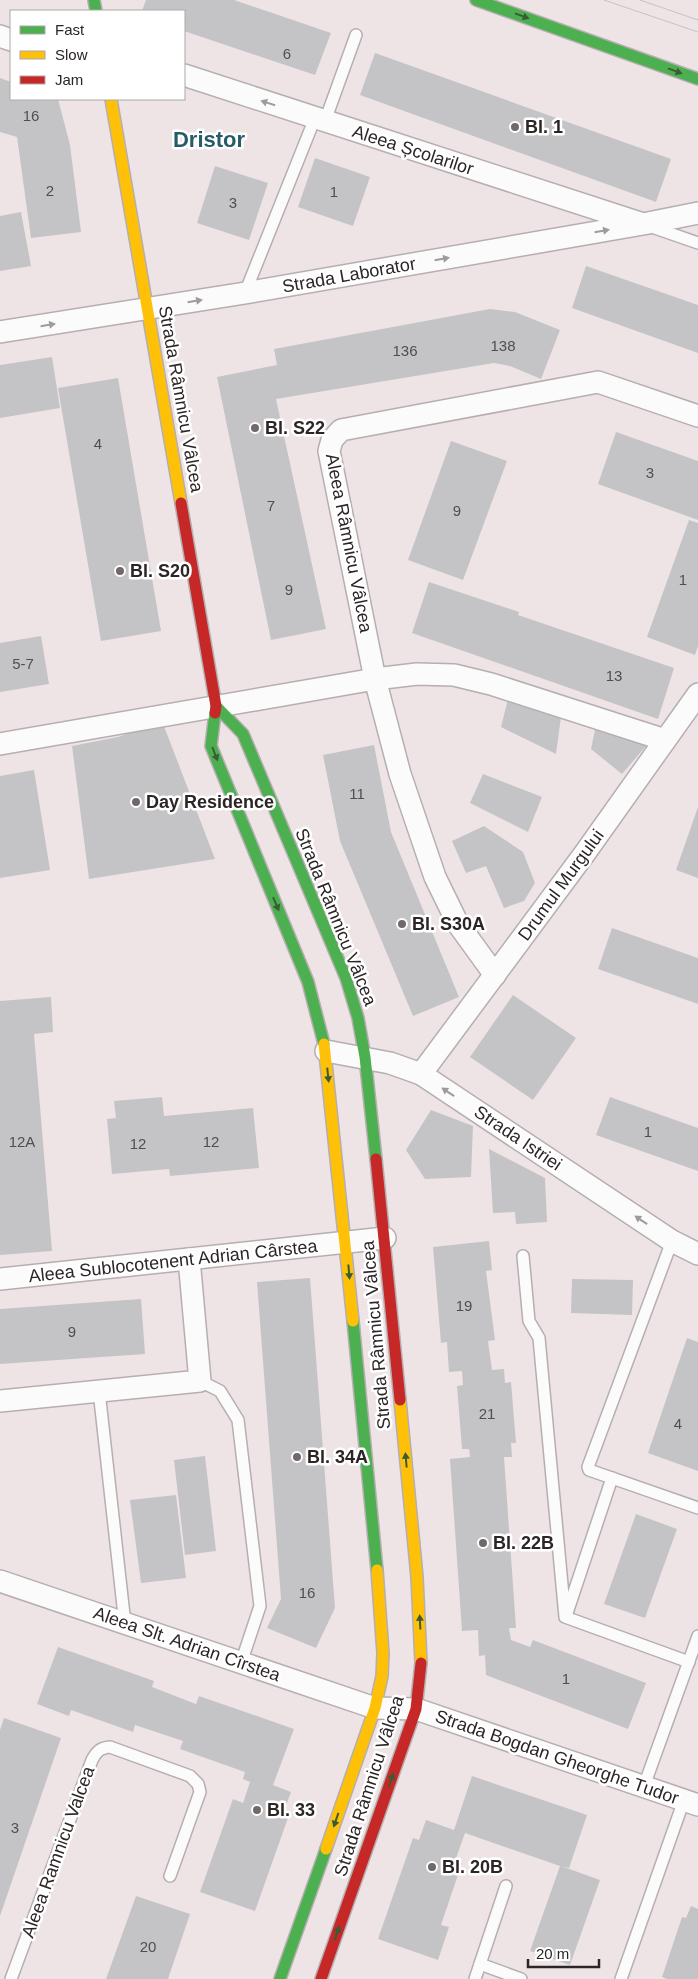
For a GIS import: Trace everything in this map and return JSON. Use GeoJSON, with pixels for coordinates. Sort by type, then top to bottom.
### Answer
{"type":"FeatureCollection","features":[{"type":"Feature","properties":{"kind":"street"},"geometry":{"type":"LineString","coordinates":[[476,0],[698,79]]}},
{"type":"Feature","properties":{"kind":"street","name":"Aleea Școlarilor"},"geometry":{"type":"LineString","coordinates":[[185,75],[643,224]]}},
{"type":"Feature","properties":{"kind":"street","name":"Strada Râmnicu Vâlcea"},"geometry":{"type":"LineString","coordinates":[[111,100],[216,706],[212,746],[308,982],[326,1051],[346,1242],[381,1623],[382,1676],[375,1708],[280,1979]]}},
{"type":"Feature","properties":{"kind":"street","name":"Strada Laborator"},"geometry":{"type":"LineString","coordinates":[[0,332],[245,293],[698,213]]}},
{"type":"Feature","properties":{"kind":"street","name":"Aleea Râmnicu Vâlcea"},"geometry":{"type":"LineString","coordinates":[[495,975],[458,924],[435,877],[400,774],[375,679],[329,452],[332,440],[341,430],[598,382],[698,416]]}},
{"type":"Feature","properties":{"kind":"street"},"geometry":{"type":"LineString","coordinates":[[0,744],[375,679],[417,674],[454,675],[491,684],[665,740]]}},
{"type":"Feature","properties":{"kind":"street","name":"Drumul Murgului"},"geometry":{"type":"LineString","coordinates":[[421,1074],[585,853],[698,694]]}},
{"type":"Feature","properties":{"kind":"street","name":"Strada Râmnicu Vâlcea"},"geometry":{"type":"LineString","coordinates":[[216,706],[243,734],[346,978],[358,1018],[365,1057],[385,1238],[420,1623],[420,1680],[416,1709],[321,1979]]}},
{"type":"Feature","properties":{"kind":"street","name":"Strada Istriei"},"geometry":{"type":"LineString","coordinates":[[326,1051],[390,1063],[421,1074],[672,1241],[698,1254]]}},
{"type":"Feature","properties":{"kind":"street","name":"Aleea Sublocotenent Adrian Cârstea"},"geometry":{"type":"LineString","coordinates":[[0,1279],[385,1238]]}},
{"type":"Feature","properties":{"kind":"street"},"geometry":{"type":"LineString","coordinates":[[0,1401],[200,1381],[189,1259]]}},
{"type":"Feature","properties":{"kind":"street","name":"Aleea Slt. Adrian Cîrstea"},"geometry":{"type":"LineString","coordinates":[[0,1581],[375,1708],[416,1709]]}},
{"type":"Feature","properties":{"kind":"street","name":"Strada Bogdan Gheorghe Tudor"},"geometry":{"type":"LineString","coordinates":[[416,1709],[691,1802]]}},
{"type":"Feature","properties":{"kind":"lane"},"geometry":{"type":"LineString","coordinates":[[245,293],[356,35]]}},
{"type":"Feature","properties":{"kind":"lane"},"geometry":{"type":"LineString","coordinates":[[643,224],[698,243]]}},
{"type":"Feature","properties":{"kind":"lane"},"geometry":{"type":"LineString","coordinates":[[672,1241],[588,1464],[589,1470],[698,1508]]}},
{"type":"Feature","properties":{"kind":"lane"},"geometry":{"type":"LineString","coordinates":[[522,1256],[529,1321],[538,1338],[565,1617]]}},
{"type":"Feature","properties":{"kind":"lane"},"geometry":{"type":"LineString","coordinates":[[200,1381],[220,1391],[238,1420],[260,1606],[242,1663]]}},
{"type":"Feature","properties":{"kind":"lane"},"geometry":{"type":"LineString","coordinates":[[99,1391],[125,1624]]}},
{"type":"Feature","properties":{"kind":"lane"},"geometry":{"type":"LineString","coordinates":[[565,1617],[612,1478]]}},
{"type":"Feature","properties":{"kind":"lane"},"geometry":{"type":"LineString","coordinates":[[565,1617],[689,1662]]}},
{"type":"Feature","properties":{"kind":"lane"},"geometry":{"type":"LineString","coordinates":[[644,1786],[698,1636]]}},
{"type":"Feature","properties":{"kind":"lane","name":"Aleea Ramnicu Valcea"},"geometry":{"type":"LineString","coordinates":[[11,1979],[92,1760],[101,1748],[110,1747],[190,1776],[198,1784],[200,1792],[170,1876]]}},
{"type":"Feature","properties":{"kind":"lane"},"geometry":{"type":"LineString","coordinates":[[621,1979],[691,1802]]}},
{"type":"Feature","properties":{"kind":"lane"},"geometry":{"type":"LineString","coordinates":[[475,1979],[506,1886]]}},
{"type":"Feature","properties":{"kind":"lane"},"geometry":{"type":"LineString","coordinates":[[480,1964],[521,1979]]}},
{"type":"Feature","properties":{"kind":"building"},"geometry":{"type":"Polygon","coordinates":[[[146,0],[234,0],[331,33],[315,75],[185,31],[185,10],[142,10],[146,0]]]}},
{"type":"Feature","properties":{"kind":"building","name":"Bl. 1"},"geometry":{"type":"Polygon","coordinates":[[[375,53],[671,159],[656,202],[360,95],[375,53]]]}},
{"type":"Feature","properties":{"kind":"building"},"geometry":{"type":"Polygon","coordinates":[[[0,78],[10,82],[10,100],[58,100],[70,145],[81,232],[31,238],[17,137],[0,132],[0,78]]]}},
{"type":"Feature","properties":{"kind":"building"},"geometry":{"type":"Polygon","coordinates":[[[315,158],[370,177],[353,226],[298,207],[315,158]]]}},
{"type":"Feature","properties":{"kind":"building"},"geometry":{"type":"Polygon","coordinates":[[[215,166],[268,183],[249,240],[197,223],[215,166]]]}},
{"type":"Feature","properties":{"kind":"building"},"geometry":{"type":"Polygon","coordinates":[[[21,212],[31,266],[0,271],[0,216],[21,212]]]}},
{"type":"Feature","properties":{"kind":"building"},"geometry":{"type":"Polygon","coordinates":[[[586,266],[698,305],[698,353],[572,308],[586,266]]]}},
{"type":"Feature","properties":{"kind":"building"},"geometry":{"type":"Polygon","coordinates":[[[490,309],[515,312],[560,330],[541,379],[510,366],[494,363],[276,399],[326,629],[271,640],[217,377],[277,365],[274,349],[490,309]]]}},
{"type":"Feature","properties":{"kind":"building"},"geometry":{"type":"Polygon","coordinates":[[[52,357],[60,408],[0,418],[0,365],[52,357]]]}},
{"type":"Feature","properties":{"kind":"building"},"geometry":{"type":"Polygon","coordinates":[[[118,378],[161,631],[101,641],[58,388],[118,378]]]}},
{"type":"Feature","properties":{"kind":"building"},"geometry":{"type":"Polygon","coordinates":[[[616,432],[698,461],[698,520],[598,484],[616,432]]]}},
{"type":"Feature","properties":{"kind":"building"},"geometry":{"type":"Polygon","coordinates":[[[451,441],[507,461],[463,580],[408,560],[451,441]]]}},
{"type":"Feature","properties":{"kind":"building"},"geometry":{"type":"Polygon","coordinates":[[[689,520],[698,523],[698,646],[695,655],[647,637],[689,520]]]}},
{"type":"Feature","properties":{"kind":"building"},"geometry":{"type":"Polygon","coordinates":[[[429,582],[519,612],[518,615],[674,668],[658,719],[412,633],[429,582]]]}},
{"type":"Feature","properties":{"kind":"building"},"geometry":{"type":"Polygon","coordinates":[[[41,636],[49,684],[0,692],[0,643],[41,636]]]}},
{"type":"Feature","properties":{"kind":"building"},"geometry":{"type":"Polygon","coordinates":[[[508,699],[561,717],[556,754],[501,727],[508,699]]]}},
{"type":"Feature","properties":{"kind":"building","name":"Day Residence"},"geometry":{"type":"Polygon","coordinates":[[[162,721],[215,859],[89,879],[72,746],[118,737],[162,721]]]}},
{"type":"Feature","properties":{"kind":"building"},"geometry":{"type":"Polygon","coordinates":[[[596,725],[637,739],[646,746],[622,774],[591,749],[596,725]]]}},
{"type":"Feature","properties":{"kind":"building","name":"Bl. S30A"},"geometry":{"type":"Polygon","coordinates":[[[374,745],[391,832],[459,997],[413,1016],[340,841],[323,755],[374,745]]]}},
{"type":"Feature","properties":{"kind":"building"},"geometry":{"type":"Polygon","coordinates":[[[34,770],[50,870],[0,878],[0,776],[34,770]]]}},
{"type":"Feature","properties":{"kind":"building"},"geometry":{"type":"Polygon","coordinates":[[[483,774],[542,797],[528,832],[470,803],[483,774]]]}},
{"type":"Feature","properties":{"kind":"building"},"geometry":{"type":"Polygon","coordinates":[[[698,807],[698,878],[676,870],[698,807]]]}},
{"type":"Feature","properties":{"kind":"building"},"geometry":{"type":"Polygon","coordinates":[[[484,826],[523,852],[535,883],[524,901],[504,908],[486,866],[466,873],[452,841],[484,826]]]}},
{"type":"Feature","properties":{"kind":"building"},"geometry":{"type":"Polygon","coordinates":[[[612,928],[698,958],[698,1004],[598,969],[612,928]]]}},
{"type":"Feature","properties":{"kind":"building"},"geometry":{"type":"Polygon","coordinates":[[[513,995],[576,1038],[533,1100],[470,1057],[513,995]]]}},
{"type":"Feature","properties":{"kind":"building"},"geometry":{"type":"Polygon","coordinates":[[[51,997],[53,1032],[34,1034],[52,1251],[0,1255],[0,1001],[51,997]]]}},
{"type":"Feature","properties":{"kind":"building"},"geometry":{"type":"Polygon","coordinates":[[[162,1097],[164,1116],[253,1108],[259,1168],[170,1176],[169,1169],[112,1174],[107,1119],[116,1118],[114,1101],[162,1097]]]}},
{"type":"Feature","properties":{"kind":"building"},"geometry":{"type":"Polygon","coordinates":[[[610,1097],[698,1128],[698,1171],[596,1135],[610,1097]]]}},
{"type":"Feature","properties":{"kind":"building"},"geometry":{"type":"Polygon","coordinates":[[[431,1110],[473,1126],[471,1177],[425,1179],[406,1150],[431,1110]]]}},
{"type":"Feature","properties":{"kind":"building"},"geometry":{"type":"Polygon","coordinates":[[[489,1149],[545,1178],[547,1222],[516,1224],[515,1212],[493,1213],[489,1149]]]}},
{"type":"Feature","properties":{"kind":"building"},"geometry":{"type":"Polygon","coordinates":[[[489,1241],[492,1270],[486,1271],[495,1340],[488,1341],[492,1370],[504,1369],[505,1383],[511,1382],[516,1443],[511,1443],[512,1457],[504,1457],[516,1628],[509,1628],[511,1640],[530,1647],[533,1640],[646,1683],[628,1729],[486,1675],[485,1655],[479,1656],[478,1630],[462,1631],[450,1459],[470,1457],[469,1449],[462,1449],[457,1386],[463,1385],[462,1371],[449,1372],[447,1342],[441,1343],[433,1247],[489,1241]]]}},
{"type":"Feature","properties":{"kind":"building","name":"Bl. 34A"},"geometry":{"type":"Polygon","coordinates":[[[310,1278],[335,1608],[316,1648],[267,1628],[281,1599],[257,1282],[310,1278]]]}},
{"type":"Feature","properties":{"kind":"building"},"geometry":{"type":"Polygon","coordinates":[[[572,1279],[633,1280],[632,1315],[571,1313],[572,1279]]]}},
{"type":"Feature","properties":{"kind":"building"},"geometry":{"type":"Polygon","coordinates":[[[141,1299],[145,1354],[0,1364],[0,1309],[141,1299]]]}},
{"type":"Feature","properties":{"kind":"building"},"geometry":{"type":"Polygon","coordinates":[[[687,1338],[698,1342],[698,1471],[648,1453],[687,1338]]]}},
{"type":"Feature","properties":{"kind":"building"},"geometry":{"type":"Polygon","coordinates":[[[205,1456],[216,1551],[185,1555],[174,1460],[205,1456]]]}},
{"type":"Feature","properties":{"kind":"building"},"geometry":{"type":"Polygon","coordinates":[[[176,1495],[186,1578],[141,1583],[130,1500],[176,1495]]]}},
{"type":"Feature","properties":{"kind":"building"},"geometry":{"type":"Polygon","coordinates":[[[636,1514],[677,1529],[645,1618],[604,1604],[636,1514]]]}},
{"type":"Feature","properties":{"kind":"building","name":"Bl. 33"},"geometry":{"type":"Polygon","coordinates":[[[58,1647],[154,1681],[152,1687],[196,1704],[199,1696],[294,1729],[273,1785],[291,1792],[282,1816],[288,1818],[255,1911],[200,1892],[233,1799],[243,1803],[250,1782],[243,1779],[245,1772],[180,1749],[183,1741],[135,1725],[133,1732],[71,1710],[69,1716],[37,1704],[58,1647]]]}},
{"type":"Feature","properties":{"kind":"building"},"geometry":{"type":"Polygon","coordinates":[[[4,1718],[61,1738],[0,1916],[0,1730],[4,1718]]]}},
{"type":"Feature","properties":{"kind":"building","name":"Bl. 20B"},"geometry":{"type":"Polygon","coordinates":[[[472,1776],[587,1815],[569,1868],[561,1866],[600,1880],[570,1965],[530,1951],[560,1866],[465,1833],[455,1861],[462,1863],[441,1925],[449,1927],[438,1960],[378,1939],[413,1838],[419,1840],[426,1820],[454,1830],[472,1776]]]}},
{"type":"Feature","properties":{"kind":"building"},"geometry":{"type":"Polygon","coordinates":[[[136,1896],[190,1914],[168,1979],[106,1979],[136,1896]]]}},
{"type":"Feature","properties":{"kind":"building"},"geometry":{"type":"Polygon","coordinates":[[[691,1906],[698,1909],[698,1979],[667,1979],[662,1977],[682,1917],[686,1918],[691,1906]]]}},
{"type":"Feature","properties":{"kind":"tram line"},"geometry":{"type":"LineString","coordinates":[[604,0],[698,32]]}},
{"type":"Feature","properties":{"kind":"tram line"},"geometry":{"type":"LineString","coordinates":[[640,0],[698,20]]}},
{"type":"Feature","properties":{"kind":"traffic: fast"},"geometry":{"type":"LineString","coordinates":[[94,0],[96,10]]}},
{"type":"Feature","properties":{"kind":"traffic: fast"},"geometry":{"type":"LineString","coordinates":[[476,0],[698,79]]}},
{"type":"Feature","properties":{"kind":"traffic: fast"},"geometry":{"type":"LineString","coordinates":[[216,706],[243,734],[346,978],[358,1018],[365,1057],[376,1159]]}},
{"type":"Feature","properties":{"kind":"traffic: fast"},"geometry":{"type":"LineString","coordinates":[[215,713],[211,746],[308,982],[324,1044]]}},
{"type":"Feature","properties":{"kind":"traffic: fast"},"geometry":{"type":"LineString","coordinates":[[353,1321],[377,1570]]}},
{"type":"Feature","properties":{"kind":"traffic: fast"},"geometry":{"type":"LineString","coordinates":[[280,1979],[326,1849]]}},
{"type":"Feature","properties":{"kind":"traffic: slow"},"geometry":{"type":"LineString","coordinates":[[111,100],[181,503]]}},
{"type":"Feature","properties":{"kind":"traffic: slow"},"geometry":{"type":"LineString","coordinates":[[324,1044],[353,1321]]}},
{"type":"Feature","properties":{"kind":"traffic: slow"},"geometry":{"type":"LineString","coordinates":[[400,1400],[417,1577],[421,1663]]}},
{"type":"Feature","properties":{"kind":"traffic: slow"},"geometry":{"type":"LineString","coordinates":[[326,1849],[375,1708],[382,1676],[383,1653],[377,1570]]}},
{"type":"Feature","properties":{"kind":"traffic: jam"},"geometry":{"type":"LineString","coordinates":[[181,503],[216,706],[215,713]]}},
{"type":"Feature","properties":{"kind":"traffic: jam"},"geometry":{"type":"LineString","coordinates":[[376,1159],[400,1400]]}},
{"type":"Feature","properties":{"kind":"traffic: jam"},"geometry":{"type":"LineString","coordinates":[[321,1979],[416,1709],[421,1663]]}},
{"type":"Feature","properties":{"kind":"place","name":"Bl. 1"},"geometry":{"type":"Point","coordinates":[515,127]}},
{"type":"Feature","properties":{"kind":"place","name":"Bl. S22"},"geometry":{"type":"Point","coordinates":[255,428]}},
{"type":"Feature","properties":{"kind":"place","name":"Bl. S20"},"geometry":{"type":"Point","coordinates":[120,571]}},
{"type":"Feature","properties":{"kind":"place","name":"Day Residence"},"geometry":{"type":"Point","coordinates":[136,802]}},
{"type":"Feature","properties":{"kind":"place","name":"Bl. S30A"},"geometry":{"type":"Point","coordinates":[402,924]}},
{"type":"Feature","properties":{"kind":"place","name":"Bl. 34A"},"geometry":{"type":"Point","coordinates":[297,1457]}},
{"type":"Feature","properties":{"kind":"place","name":"Bl. 22B"},"geometry":{"type":"Point","coordinates":[483,1543]}},
{"type":"Feature","properties":{"kind":"place","name":"Bl. 33"},"geometry":{"type":"Point","coordinates":[257,1810]}},
{"type":"Feature","properties":{"kind":"place","name":"Bl. 20B"},"geometry":{"type":"Point","coordinates":[432,1867]}},
{"type":"Feature","properties":{"kind":"district","name":"Dristor"},"geometry":{"type":"Point","coordinates":[209,139]}}]}
